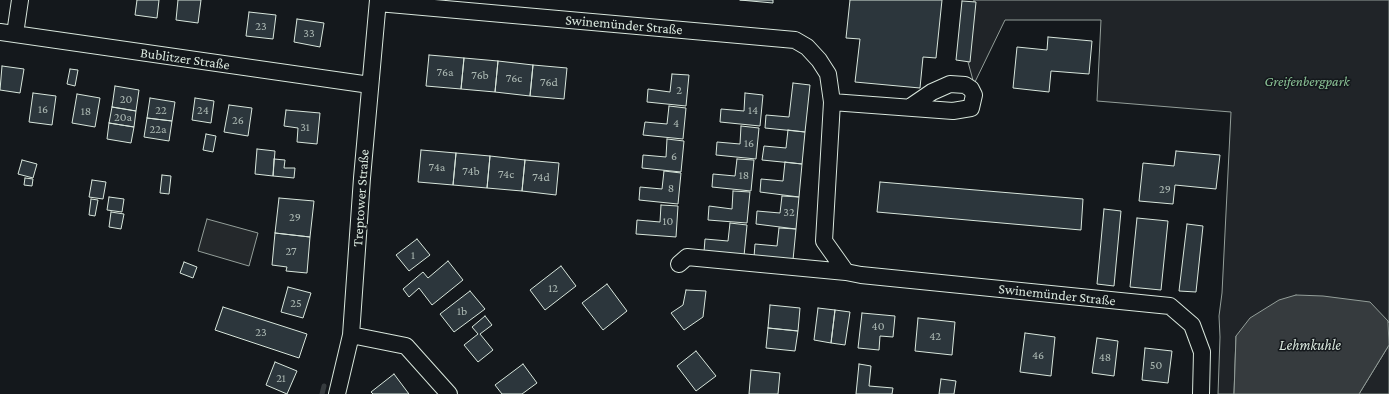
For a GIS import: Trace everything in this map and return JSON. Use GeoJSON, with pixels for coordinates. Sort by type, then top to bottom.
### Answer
{"type":"FeatureCollection","features":[{"type":"Feature","properties":{"kind":"street"},"geometry":{"type":"LineString","coordinates":[[8,33],[20,0]]}},
{"type":"Feature","properties":{"kind":"street","name":"Treptower Straße"},"geometry":{"type":"LineString","coordinates":[[337,394],[351,335],[378,2]]}},
{"type":"Feature","properties":{"kind":"street","name":"Swinemünder Straße"},"geometry":{"type":"LineString","coordinates":[[378,2],[795,40],[807,47],[819,60],[828,74],[832,102],[824,241],[846,272]]}},
{"type":"Feature","properties":{"kind":"street","name":"Bublitzer Straße"},"geometry":{"type":"LineString","coordinates":[[8,33],[370,86]]}},
{"type":"Feature","properties":{"kind":"street"},"geometry":{"type":"LineString","coordinates":[[832,102],[910,107]]}},
{"type":"Feature","properties":{"kind":"street","name":"Swinemünder Straße"},"geometry":{"type":"LineString","coordinates":[[679,264],[687,257],[1170,306],[1192,325],[1202,352],[1201,394]]}},
{"type":"Feature","properties":{"kind":"street"},"geometry":{"type":"LineString","coordinates":[[351,335],[406,346],[449,394]]}},
{"type":"Feature","properties":{"kind":"green space","name":"Greifenbergpark"},"geometry":{"type":"Polygon","coordinates":[[[974,0],[1389,0],[1389,323],[1388,321],[1236,336],[1234,394],[1218,394],[1220,337],[1219,316],[1222,293],[1231,112],[1097,101],[1101,20],[1005,20],[974,84],[968,62],[974,0]]]}},
{"type":"Feature","properties":{"kind":"green space"},"geometry":{"type":"Polygon","coordinates":[[[1389,345],[1389,394],[1359,394],[1389,345]]]}},
{"type":"Feature","properties":{"kind":"shaded area"},"geometry":{"type":"Polygon","coordinates":[[[207,219],[258,233],[249,266],[198,251],[207,219]]]}},
{"type":"Feature","properties":{"kind":"water","name":"Lehmkuhle"},"geometry":{"type":"Polygon","coordinates":[[[1296,295],[1323,296],[1370,302],[1388,321],[1389,345],[1359,394],[1234,394],[1236,336],[1250,318],[1279,300],[1296,295]]]}},
{"type":"Feature","properties":{"kind":"building"},"geometry":{"type":"Polygon","coordinates":[[[137,0],[159,0],[157,18],[135,15],[137,0]]]}},
{"type":"Feature","properties":{"kind":"building"},"geometry":{"type":"Polygon","coordinates":[[[178,0],[201,0],[198,23],[176,20],[178,0]]]}},
{"type":"Feature","properties":{"kind":"building"},"geometry":{"type":"Polygon","coordinates":[[[740,0],[773,0],[773,3],[740,0]]]}},
{"type":"Feature","properties":{"kind":"building"},"geometry":{"type":"Polygon","coordinates":[[[850,0],[942,0],[936,58],[923,57],[920,88],[855,82],[860,39],[846,38],[850,0]]]}},
{"type":"Feature","properties":{"kind":"building"},"geometry":{"type":"Polygon","coordinates":[[[962,1],[976,2],[970,62],[956,60],[962,1]]]}},
{"type":"Feature","properties":{"kind":"building"},"geometry":{"type":"Polygon","coordinates":[[[249,12],[276,15],[273,39],[246,36],[249,12]]]}},
{"type":"Feature","properties":{"kind":"building"},"geometry":{"type":"Polygon","coordinates":[[[297,19],[324,23],[320,47],[294,42],[297,19]]]}},
{"type":"Feature","properties":{"kind":"building"},"geometry":{"type":"Polygon","coordinates":[[[1048,37],[1092,41],[1089,74],[1051,71],[1049,92],[1013,88],[1017,47],[1047,50],[1048,37]]]}},
{"type":"Feature","properties":{"kind":"building"},"geometry":{"type":"Polygon","coordinates":[[[429,55],[464,58],[461,89],[426,86],[429,55]]]}},
{"type":"Feature","properties":{"kind":"building"},"geometry":{"type":"Polygon","coordinates":[[[464,58],[498,61],[495,92],[461,89],[464,58]]]}},
{"type":"Feature","properties":{"kind":"building"},"geometry":{"type":"Polygon","coordinates":[[[498,61],[533,65],[530,96],[495,92],[498,61]]]}},
{"type":"Feature","properties":{"kind":"building"},"geometry":{"type":"Polygon","coordinates":[[[533,65],[567,68],[564,99],[530,96],[533,65]]]}},
{"type":"Feature","properties":{"kind":"building"},"geometry":{"type":"Polygon","coordinates":[[[2,66],[24,69],[20,93],[0,90],[2,66]]]}},
{"type":"Feature","properties":{"kind":"building"},"geometry":{"type":"Polygon","coordinates":[[[70,69],[78,70],[75,86],[67,84],[70,69]]]}},
{"type":"Feature","properties":{"kind":"building"},"geometry":{"type":"Polygon","coordinates":[[[672,74],[689,75],[686,106],[647,102],[648,89],[670,92],[672,74]]]}},
{"type":"Feature","properties":{"kind":"building"},"geometry":{"type":"Polygon","coordinates":[[[793,83],[810,85],[805,132],[765,128],[766,115],[789,117],[793,83]]]}},
{"type":"Feature","properties":{"kind":"building"},"geometry":{"type":"Polygon","coordinates":[[[115,86],[139,90],[136,111],[112,107],[115,86]]]}},
{"type":"Feature","properties":{"kind":"building"},"geometry":{"type":"Polygon","coordinates":[[[33,93],[56,96],[52,125],[29,122],[33,93]]]}},
{"type":"Feature","properties":{"kind":"building"},"geometry":{"type":"Polygon","coordinates":[[[745,93],[763,95],[760,126],[720,122],[721,109],[744,111],[745,93]]]}},
{"type":"Feature","properties":{"kind":"building"},"geometry":{"type":"Polygon","coordinates":[[[77,94],[100,98],[95,127],[72,123],[77,94]]]}},
{"type":"Feature","properties":{"kind":"building"},"geometry":{"type":"Polygon","coordinates":[[[150,98],[175,102],[172,121],[147,118],[150,98]]]}},
{"type":"Feature","properties":{"kind":"building"},"geometry":{"type":"Polygon","coordinates":[[[195,98],[214,101],[211,123],[192,120],[195,98]]]}},
{"type":"Feature","properties":{"kind":"building"},"geometry":{"type":"Polygon","coordinates":[[[229,105],[252,108],[248,136],[224,132],[229,105]]]}},
{"type":"Feature","properties":{"kind":"building"},"geometry":{"type":"Polygon","coordinates":[[[669,106],[686,108],[683,139],[643,135],[645,122],[667,124],[669,106]]]}},
{"type":"Feature","properties":{"kind":"building"},"geometry":{"type":"Polygon","coordinates":[[[112,107],[136,111],[134,127],[109,123],[112,107]]]}},
{"type":"Feature","properties":{"kind":"building"},"geometry":{"type":"Polygon","coordinates":[[[286,110],[320,113],[317,144],[297,142],[298,128],[284,126],[286,110]]]}},
{"type":"Feature","properties":{"kind":"building"},"geometry":{"type":"Polygon","coordinates":[[[147,118],[172,121],[169,141],[144,137],[147,118]]]}},
{"type":"Feature","properties":{"kind":"building"},"geometry":{"type":"Polygon","coordinates":[[[109,123],[134,127],[131,143],[107,139],[109,123]]]}},
{"type":"Feature","properties":{"kind":"building"},"geometry":{"type":"Polygon","coordinates":[[[741,126],[759,128],[756,159],[716,155],[717,142],[740,144],[741,126]]]}},
{"type":"Feature","properties":{"kind":"building"},"geometry":{"type":"Polygon","coordinates":[[[788,130],[805,132],[802,164],[762,160],[764,146],[786,148],[788,130]]]}},
{"type":"Feature","properties":{"kind":"building"},"geometry":{"type":"Polygon","coordinates":[[[206,134],[216,136],[213,152],[203,150],[206,134]]]}},
{"type":"Feature","properties":{"kind":"building"},"geometry":{"type":"Polygon","coordinates":[[[667,139],[684,141],[681,172],[642,168],[643,155],[666,157],[667,139]]]}},
{"type":"Feature","properties":{"kind":"building"},"geometry":{"type":"Polygon","coordinates":[[[257,149],[275,151],[273,176],[255,174],[257,149]]]}},
{"type":"Feature","properties":{"kind":"building"},"geometry":{"type":"Polygon","coordinates":[[[421,150],[456,153],[453,185],[418,182],[421,150]]]}},
{"type":"Feature","properties":{"kind":"building"},"geometry":{"type":"Polygon","coordinates":[[[1176,151],[1220,155],[1216,189],[1175,185],[1173,204],[1139,201],[1143,163],[1174,166],[1176,151]]]}},
{"type":"Feature","properties":{"kind":"building"},"geometry":{"type":"Polygon","coordinates":[[[456,153],[490,156],[487,188],[453,185],[456,153]]]}},
{"type":"Feature","properties":{"kind":"building"},"geometry":{"type":"Polygon","coordinates":[[[490,156],[525,160],[522,191],[487,188],[490,156]]]}},
{"type":"Feature","properties":{"kind":"building"},"geometry":{"type":"Polygon","coordinates":[[[274,159],[285,160],[284,168],[295,168],[294,178],[273,176],[274,159]]]}},
{"type":"Feature","properties":{"kind":"building"},"geometry":{"type":"Polygon","coordinates":[[[737,159],[754,160],[751,191],[712,187],[713,174],[735,176],[737,159]]]}},
{"type":"Feature","properties":{"kind":"building"},"geometry":{"type":"Polygon","coordinates":[[[22,160],[37,164],[33,178],[18,174],[22,160]]]}},
{"type":"Feature","properties":{"kind":"building"},"geometry":{"type":"Polygon","coordinates":[[[525,160],[559,163],[556,195],[522,191],[525,160]]]}},
{"type":"Feature","properties":{"kind":"building"},"geometry":{"type":"Polygon","coordinates":[[[785,162],[802,164],[799,197],[760,192],[761,179],[783,181],[785,162]]]}},
{"type":"Feature","properties":{"kind":"building"},"geometry":{"type":"Polygon","coordinates":[[[664,171],[681,173],[678,204],[639,200],[640,187],[662,189],[664,171]]]}},
{"type":"Feature","properties":{"kind":"building"},"geometry":{"type":"Polygon","coordinates":[[[162,175],[171,176],[169,194],[160,193],[162,175]]]}},
{"type":"Feature","properties":{"kind":"building"},"geometry":{"type":"Polygon","coordinates":[[[25,178],[33,179],[32,186],[24,185],[25,178]]]}},
{"type":"Feature","properties":{"kind":"building"},"geometry":{"type":"Polygon","coordinates":[[[92,180],[106,182],[103,199],[89,197],[92,180]]]}},
{"type":"Feature","properties":{"kind":"building"},"geometry":{"type":"Polygon","coordinates":[[[880,182],[1083,199],[1081,230],[877,212],[880,182]]]}},
{"type":"Feature","properties":{"kind":"building"},"geometry":{"type":"Polygon","coordinates":[[[733,191],[750,192],[747,223],[708,220],[709,206],[732,209],[733,191]]]}},
{"type":"Feature","properties":{"kind":"building"},"geometry":{"type":"Polygon","coordinates":[[[782,196],[799,197],[796,229],[756,224],[757,211],[780,213],[782,196]]]}},
{"type":"Feature","properties":{"kind":"building"},"geometry":{"type":"Polygon","coordinates":[[[109,197],[124,199],[122,212],[107,210],[109,197]]]}},
{"type":"Feature","properties":{"kind":"building"},"geometry":{"type":"Polygon","coordinates":[[[279,198],[314,201],[310,237],[275,233],[279,198]]]}},
{"type":"Feature","properties":{"kind":"building"},"geometry":{"type":"Polygon","coordinates":[[[91,199],[98,200],[95,216],[89,215],[91,199]]]}},
{"type":"Feature","properties":{"kind":"building"},"geometry":{"type":"Polygon","coordinates":[[[661,205],[678,206],[676,237],[636,234],[637,220],[660,222],[661,205]]]}},
{"type":"Feature","properties":{"kind":"building"},"geometry":{"type":"Polygon","coordinates":[[[1104,209],[1121,211],[1114,286],[1097,284],[1104,209]]]}},
{"type":"Feature","properties":{"kind":"building"},"geometry":{"type":"Polygon","coordinates":[[[111,212],[124,214],[121,229],[109,227],[111,212]]]}},
{"type":"Feature","properties":{"kind":"building"},"geometry":{"type":"Polygon","coordinates":[[[1137,218],[1168,221],[1161,290],[1130,287],[1137,218]]]}},
{"type":"Feature","properties":{"kind":"building"},"geometry":{"type":"Polygon","coordinates":[[[730,223],[747,225],[744,256],[704,252],[705,239],[728,241],[730,223]]]}},
{"type":"Feature","properties":{"kind":"building"},"geometry":{"type":"Polygon","coordinates":[[[1187,224],[1203,226],[1196,292],[1179,291],[1187,224]]]}},
{"type":"Feature","properties":{"kind":"building"},"geometry":{"type":"Polygon","coordinates":[[[779,228],[796,229],[793,260],[754,257],[755,244],[777,246],[779,228]]]}},
{"type":"Feature","properties":{"kind":"building"},"geometry":{"type":"Polygon","coordinates":[[[275,233],[310,237],[307,273],[286,271],[287,267],[272,265],[275,233]]]}},
{"type":"Feature","properties":{"kind":"building"},"geometry":{"type":"Polygon","coordinates":[[[417,239],[430,255],[409,271],[396,255],[417,239]]]}},
{"type":"Feature","properties":{"kind":"building"},"geometry":{"type":"Polygon","coordinates":[[[448,261],[463,280],[432,305],[419,288],[409,297],[403,289],[423,272],[428,278],[448,261]]]}},
{"type":"Feature","properties":{"kind":"building"},"geometry":{"type":"Polygon","coordinates":[[[184,262],[197,267],[193,278],[180,273],[184,262]]]}},
{"type":"Feature","properties":{"kind":"building"},"geometry":{"type":"Polygon","coordinates":[[[561,266],[576,286],[545,310],[530,290],[561,266]]]}},
{"type":"Feature","properties":{"kind":"building"},"geometry":{"type":"Polygon","coordinates":[[[607,284],[627,311],[603,330],[582,303],[607,284]]]}},
{"type":"Feature","properties":{"kind":"building"},"geometry":{"type":"Polygon","coordinates":[[[288,287],[311,293],[303,318],[281,312],[288,287]]]}},
{"type":"Feature","properties":{"kind":"building"},"geometry":{"type":"Polygon","coordinates":[[[686,290],[706,291],[703,317],[684,330],[671,313],[683,305],[686,290]]]}},
{"type":"Feature","properties":{"kind":"building"},"geometry":{"type":"Polygon","coordinates":[[[470,291],[485,309],[454,332],[440,314],[470,291]]]}},
{"type":"Feature","properties":{"kind":"building"},"geometry":{"type":"Polygon","coordinates":[[[770,305],[800,308],[798,331],[768,328],[770,305]]]}},
{"type":"Feature","properties":{"kind":"building"},"geometry":{"type":"Polygon","coordinates":[[[223,307],[307,334],[299,358],[215,330],[223,307]]]}},
{"type":"Feature","properties":{"kind":"building"},"geometry":{"type":"Polygon","coordinates":[[[818,308],[835,310],[831,343],[814,340],[818,308]]]}},
{"type":"Feature","properties":{"kind":"building"},"geometry":{"type":"Polygon","coordinates":[[[835,310],[850,312],[845,345],[831,343],[835,310]]]}},
{"type":"Feature","properties":{"kind":"building"},"geometry":{"type":"Polygon","coordinates":[[[862,313],[895,316],[893,337],[880,336],[879,350],[858,348],[862,313]]]}},
{"type":"Feature","properties":{"kind":"building"},"geometry":{"type":"Polygon","coordinates":[[[485,316],[492,325],[480,334],[493,350],[478,362],[464,345],[478,334],[472,327],[485,316]]]}},
{"type":"Feature","properties":{"kind":"building"},"geometry":{"type":"Polygon","coordinates":[[[918,318],[955,322],[952,355],[915,351],[918,318]]]}},
{"type":"Feature","properties":{"kind":"building"},"geometry":{"type":"Polygon","coordinates":[[[768,328],[798,331],[795,351],[766,348],[768,328]]]}},
{"type":"Feature","properties":{"kind":"building"},"geometry":{"type":"Polygon","coordinates":[[[1025,333],[1055,337],[1051,376],[1020,372],[1025,333]]]}},
{"type":"Feature","properties":{"kind":"building"},"geometry":{"type":"Polygon","coordinates":[[[1097,338],[1118,341],[1114,376],[1092,373],[1097,338]]]}},
{"type":"Feature","properties":{"kind":"building"},"geometry":{"type":"Polygon","coordinates":[[[1145,348],[1172,351],[1168,383],[1142,380],[1145,348]]]}},
{"type":"Feature","properties":{"kind":"building"},"geometry":{"type":"Polygon","coordinates":[[[696,351],[716,376],[696,391],[677,366],[696,351]]]}},
{"type":"Feature","properties":{"kind":"building"},"geometry":{"type":"Polygon","coordinates":[[[275,362],[297,371],[287,394],[266,385],[275,362]]]}},
{"type":"Feature","properties":{"kind":"building"},"geometry":{"type":"Polygon","coordinates":[[[523,364],[537,383],[522,394],[502,394],[495,385],[523,364]]]}},
{"type":"Feature","properties":{"kind":"building"},"geometry":{"type":"Polygon","coordinates":[[[859,364],[871,366],[869,386],[893,388],[892,394],[856,394],[859,364]]]}},
{"type":"Feature","properties":{"kind":"building"},"geometry":{"type":"Polygon","coordinates":[[[751,370],[780,373],[778,394],[749,394],[751,370]]]}},
{"type":"Feature","properties":{"kind":"building"},"geometry":{"type":"Polygon","coordinates":[[[394,374],[409,394],[373,394],[371,392],[394,374]]]}},
{"type":"Feature","properties":{"kind":"building"},"geometry":{"type":"Polygon","coordinates":[[[941,379],[956,381],[954,394],[939,394],[941,379]]]}},
{"type":"Feature","properties":{"kind":"waterway"},"geometry":{"type":"LineString","coordinates":[[322,394],[324,386]]}}]}
